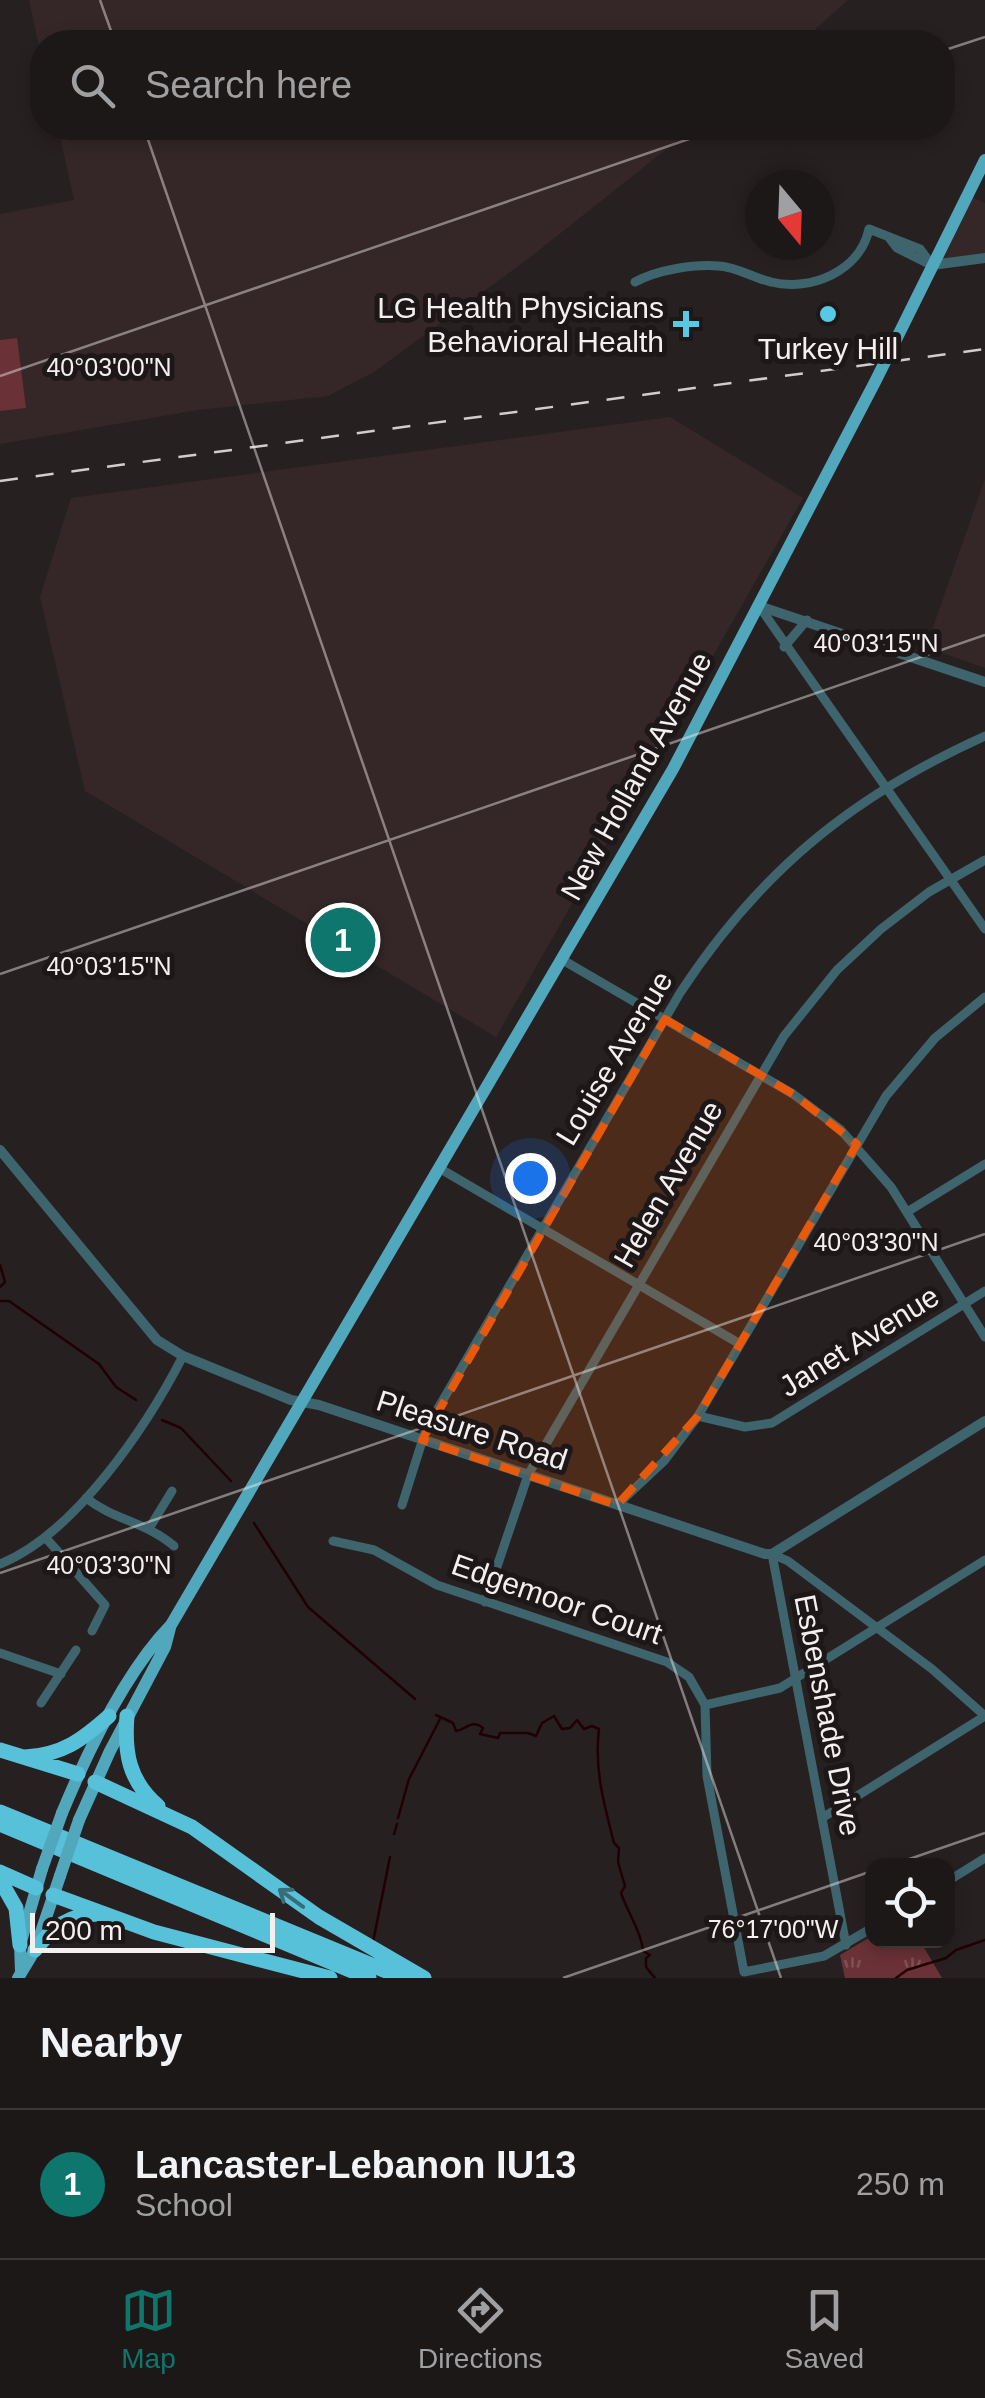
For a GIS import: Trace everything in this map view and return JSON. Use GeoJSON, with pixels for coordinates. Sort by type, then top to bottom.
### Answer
{"type":"FeatureCollection","features":[{"type":"Feature","properties":{"kind":"highway"},"geometry":{"type":"LineString","coordinates":[[26,1757],[70,1748],[109,1716]]}},
{"type":"Feature","properties":{"kind":"highway"},"geometry":{"type":"LineString","coordinates":[[127,1716],[126,1744],[133,1775],[148,1797],[165,1812]]}},
{"type":"Feature","properties":{"kind":"highway"},"geometry":{"type":"LineString","coordinates":[[0,1750],[78,1774]]}},
{"type":"Feature","properties":{"kind":"highway"},"geometry":{"type":"LineString","coordinates":[[96,1782],[165,1812],[204,1835],[298,1903],[369,1964]]}},
{"type":"Feature","properties":{"kind":"highway"},"geometry":{"type":"LineString","coordinates":[[0,1812],[403,1978]]}},
{"type":"Feature","properties":{"kind":"highway"},"geometry":{"type":"LineString","coordinates":[[0,1824],[369,1964],[424,1978]]}},
{"type":"Feature","properties":{"kind":"highway"},"geometry":{"type":"LineString","coordinates":[[0,1872],[36,1888]]}},
{"type":"Feature","properties":{"kind":"highway"},"geometry":{"type":"LineString","coordinates":[[0,1880],[16,1908],[27,1948],[61,1923],[79,1916],[104,1914]]}},
{"type":"Feature","properties":{"kind":"highway"},"geometry":{"type":"LineString","coordinates":[[54,1895],[154,1932],[330,1978]]}},
{"type":"Feature","properties":{"kind":"main road","name":"New Holland Avenue"},"geometry":{"type":"LineString","coordinates":[[171,1625],[652,808],[891,352],[985,160]]}},
{"type":"Feature","properties":{"kind":"main road"},"geometry":{"type":"LineString","coordinates":[[27,1948],[54,1895],[96,1782],[165,1647],[171,1625]]}},
{"type":"Feature","properties":{"kind":"main road"},"geometry":{"type":"LineString","coordinates":[[20,1974],[36,1888],[78,1774],[155,1642],[171,1625]]}},
{"type":"Feature","properties":{"kind":"main road"},"geometry":{"type":"LineString","coordinates":[[78,1774],[96,1782]]}},
{"type":"Feature","properties":{"kind":"main road"},"geometry":{"type":"LineString","coordinates":[[36,1888],[54,1895]]}},
{"type":"Feature","properties":{"kind":"street"},"geometry":{"type":"LineString","coordinates":[[635,282],[651,274],[716,266],[774,283],[818,280],[832,276],[852,262],[866,242],[869,228],[890,240],[920,249],[932,265],[985,258]]}},
{"type":"Feature","properties":{"kind":"street"},"geometry":{"type":"LineString","coordinates":[[758,606],[985,682]]}},
{"type":"Feature","properties":{"kind":"street"},"geometry":{"type":"LineString","coordinates":[[758,606],[985,929]]}},
{"type":"Feature","properties":{"kind":"street"},"geometry":{"type":"LineString","coordinates":[[784,647],[807,620]]}},
{"type":"Feature","properties":{"kind":"street","name":"Louise Avenue"},"geometry":{"type":"LineString","coordinates":[[402,1506],[422,1440],[542,1228],[712,946],[745,904],[808,844],[885,788],[940,756],[985,736]]}},
{"type":"Feature","properties":{"kind":"street","name":"Helen Avenue"},"geometry":{"type":"LineString","coordinates":[[486,1602],[528,1475],[797,1018],[837,970],[907,908],[985,860]]}},
{"type":"Feature","properties":{"kind":"street"},"geometry":{"type":"LineString","coordinates":[[561,959],[815,1108],[857,1144],[907,1212],[985,1337]]}},
{"type":"Feature","properties":{"kind":"street"},"geometry":{"type":"LineString","coordinates":[[616,1504],[664,1461],[698,1416],[886,1096],[957,1018],[985,997]]}},
{"type":"Feature","properties":{"kind":"street","name":"Pleasure Road"},"geometry":{"type":"LineString","coordinates":[[0,1150],[143,1326],[183,1356],[303,1402],[772,1554]]}},
{"type":"Feature","properties":{"kind":"street"},"geometry":{"type":"LineString","coordinates":[[907,1212],[985,1164]]}},
{"type":"Feature","properties":{"kind":"street"},"geometry":{"type":"LineString","coordinates":[[439,1168],[740,1344]]}},
{"type":"Feature","properties":{"kind":"street","name":"Janet Avenue"},"geometry":{"type":"LineString","coordinates":[[698,1416],[745,1427],[772,1422],[985,1291]]}},
{"type":"Feature","properties":{"kind":"street"},"geometry":{"type":"LineString","coordinates":[[0,1564],[45,1537],[86,1498],[147,1418],[183,1356]]}},
{"type":"Feature","properties":{"kind":"street"},"geometry":{"type":"LineString","coordinates":[[772,1554],[985,1420]]}},
{"type":"Feature","properties":{"kind":"street"},"geometry":{"type":"LineString","coordinates":[[150,1528],[172,1491]]}},
{"type":"Feature","properties":{"kind":"street"},"geometry":{"type":"LineString","coordinates":[[86,1498],[105,1513],[150,1528],[174,1546]]}},
{"type":"Feature","properties":{"kind":"street"},"geometry":{"type":"LineString","coordinates":[[45,1537],[105,1606],[92,1630]]}},
{"type":"Feature","properties":{"kind":"street","name":"Edgemoor Court"},"geometry":{"type":"LineString","coordinates":[[333,1541],[374,1550],[430,1582],[667,1662],[689,1678],[705,1705]]}},
{"type":"Feature","properties":{"kind":"street"},"geometry":{"type":"LineString","coordinates":[[772,1554],[877,1628],[985,1716],[822,1818]]}},
{"type":"Feature","properties":{"kind":"street","name":"Esbenshade Drive"},"geometry":{"type":"LineString","coordinates":[[772,1554],[846,1945]]}},
{"type":"Feature","properties":{"kind":"street"},"geometry":{"type":"LineString","coordinates":[[865,1933],[817,1959],[744,1972],[708,1776],[705,1705],[770,1692],[796,1679],[985,1560]]}},
{"type":"Feature","properties":{"kind":"street"},"geometry":{"type":"LineString","coordinates":[[42,1703],[76,1650]]}},
{"type":"Feature","properties":{"kind":"street"},"geometry":{"type":"LineString","coordinates":[[0,1654],[61,1674]]}},
{"type":"Feature","properties":{"kind":"street"},"geometry":{"type":"LineString","coordinates":[[955,1877],[985,1858]]}},
{"type":"Feature","properties":{"kind":"highlighted area"},"geometry":{"type":"Polygon","coordinates":[[[665,1019],[793,1094],[857,1144],[698,1416],[617,1505],[422,1440],[665,1019]]]}},
{"type":"Feature","properties":{"kind":"shaded area"},"geometry":{"type":"Polygon","coordinates":[[[29,0],[848,0],[814,30],[36,30],[29,0]]]}},
{"type":"Feature","properties":{"kind":"shaded area"},"geometry":{"type":"Polygon","coordinates":[[[61,140],[678,140],[533,255],[374,372],[328,396],[198,410],[0,444],[0,214],[74,200],[61,140]]]}},
{"type":"Feature","properties":{"kind":"shaded area"},"geometry":{"type":"Polygon","coordinates":[[[967,195],[985,203],[985,258],[932,265],[967,195]]]}},
{"type":"Feature","properties":{"kind":"shaded area"},"geometry":{"type":"Polygon","coordinates":[[[670,417],[803,498],[496,1037],[85,791],[40,597],[71,498],[670,417]]]}},
{"type":"Feature","properties":{"kind":"shaded area"},"geometry":{"type":"Polygon","coordinates":[[[985,479],[985,668],[926,647],[985,479]]]}},
{"type":"Feature","properties":{"kind":"green space"},"geometry":{"type":"Polygon","coordinates":[[[17,338],[26,408],[0,411],[0,340],[17,338]]]}},
{"type":"Feature","properties":{"kind":"green space"},"geometry":{"type":"Polygon","coordinates":[[[865,1940],[865,1948],[924,1948],[942,1978],[845,1978],[840,1955],[865,1940]]]}},
{"type":"Feature","properties":{"kind":"waterway"},"geometry":{"type":"LineString","coordinates":[[0,1265],[5,1282],[0,1287]]}},
{"type":"Feature","properties":{"kind":"waterway"},"geometry":{"type":"LineString","coordinates":[[0,1301],[9,1301],[99,1364],[116,1387],[136,1400]]}},
{"type":"Feature","properties":{"kind":"waterway"},"geometry":{"type":"LineString","coordinates":[[162,1420],[181,1428],[231,1481]]}},
{"type":"Feature","properties":{"kind":"waterway"},"geometry":{"type":"LineString","coordinates":[[254,1523],[308,1607],[415,1699]]}},
{"type":"Feature","properties":{"kind":"waterway"},"geometry":{"type":"LineString","coordinates":[[436,1715],[453,1723],[456,1731],[476,1724],[483,1728],[480,1734],[498,1738],[500,1733],[536,1736],[542,1723],[554,1716],[562,1729],[570,1728],[577,1720],[584,1729],[599,1729],[599,1772],[614,1843],[619,1848],[618,1862],[625,1886],[621,1893],[643,1951],[650,1955],[646,1967],[655,1978]]}},
{"type":"Feature","properties":{"kind":"waterway"},"geometry":{"type":"LineString","coordinates":[[398,1818],[409,1779],[440,1719]]}},
{"type":"Feature","properties":{"kind":"waterway"},"geometry":{"type":"LineString","coordinates":[[394,1834],[397,1824]]}},
{"type":"Feature","properties":{"kind":"waterway"},"geometry":{"type":"LineString","coordinates":[[373,1942],[390,1857]]}},
{"type":"Feature","properties":{"kind":"waterway"},"geometry":{"type":"LineString","coordinates":[[896,1978],[907,1970],[985,1940]]}},
{"type":"Feature","properties":{"kind":"railway"},"geometry":{"type":"LineString","coordinates":[[0,481],[985,349]]}},
{"type":"Feature","properties":{"kind":"place","name":"Turkey Hill"},"geometry":{"type":"Point","coordinates":[828,314]}},
{"type":"Feature","properties":{"kind":"place","name":"LG Health Physicians Behavioral Health"},"geometry":{"type":"Point","coordinates":[686,324]}},
{"type":"Feature","properties":{"kind":"place","name":"Lancaster-Lebanon IU13"},"geometry":{"type":"Point","coordinates":[343,940]}}]}
